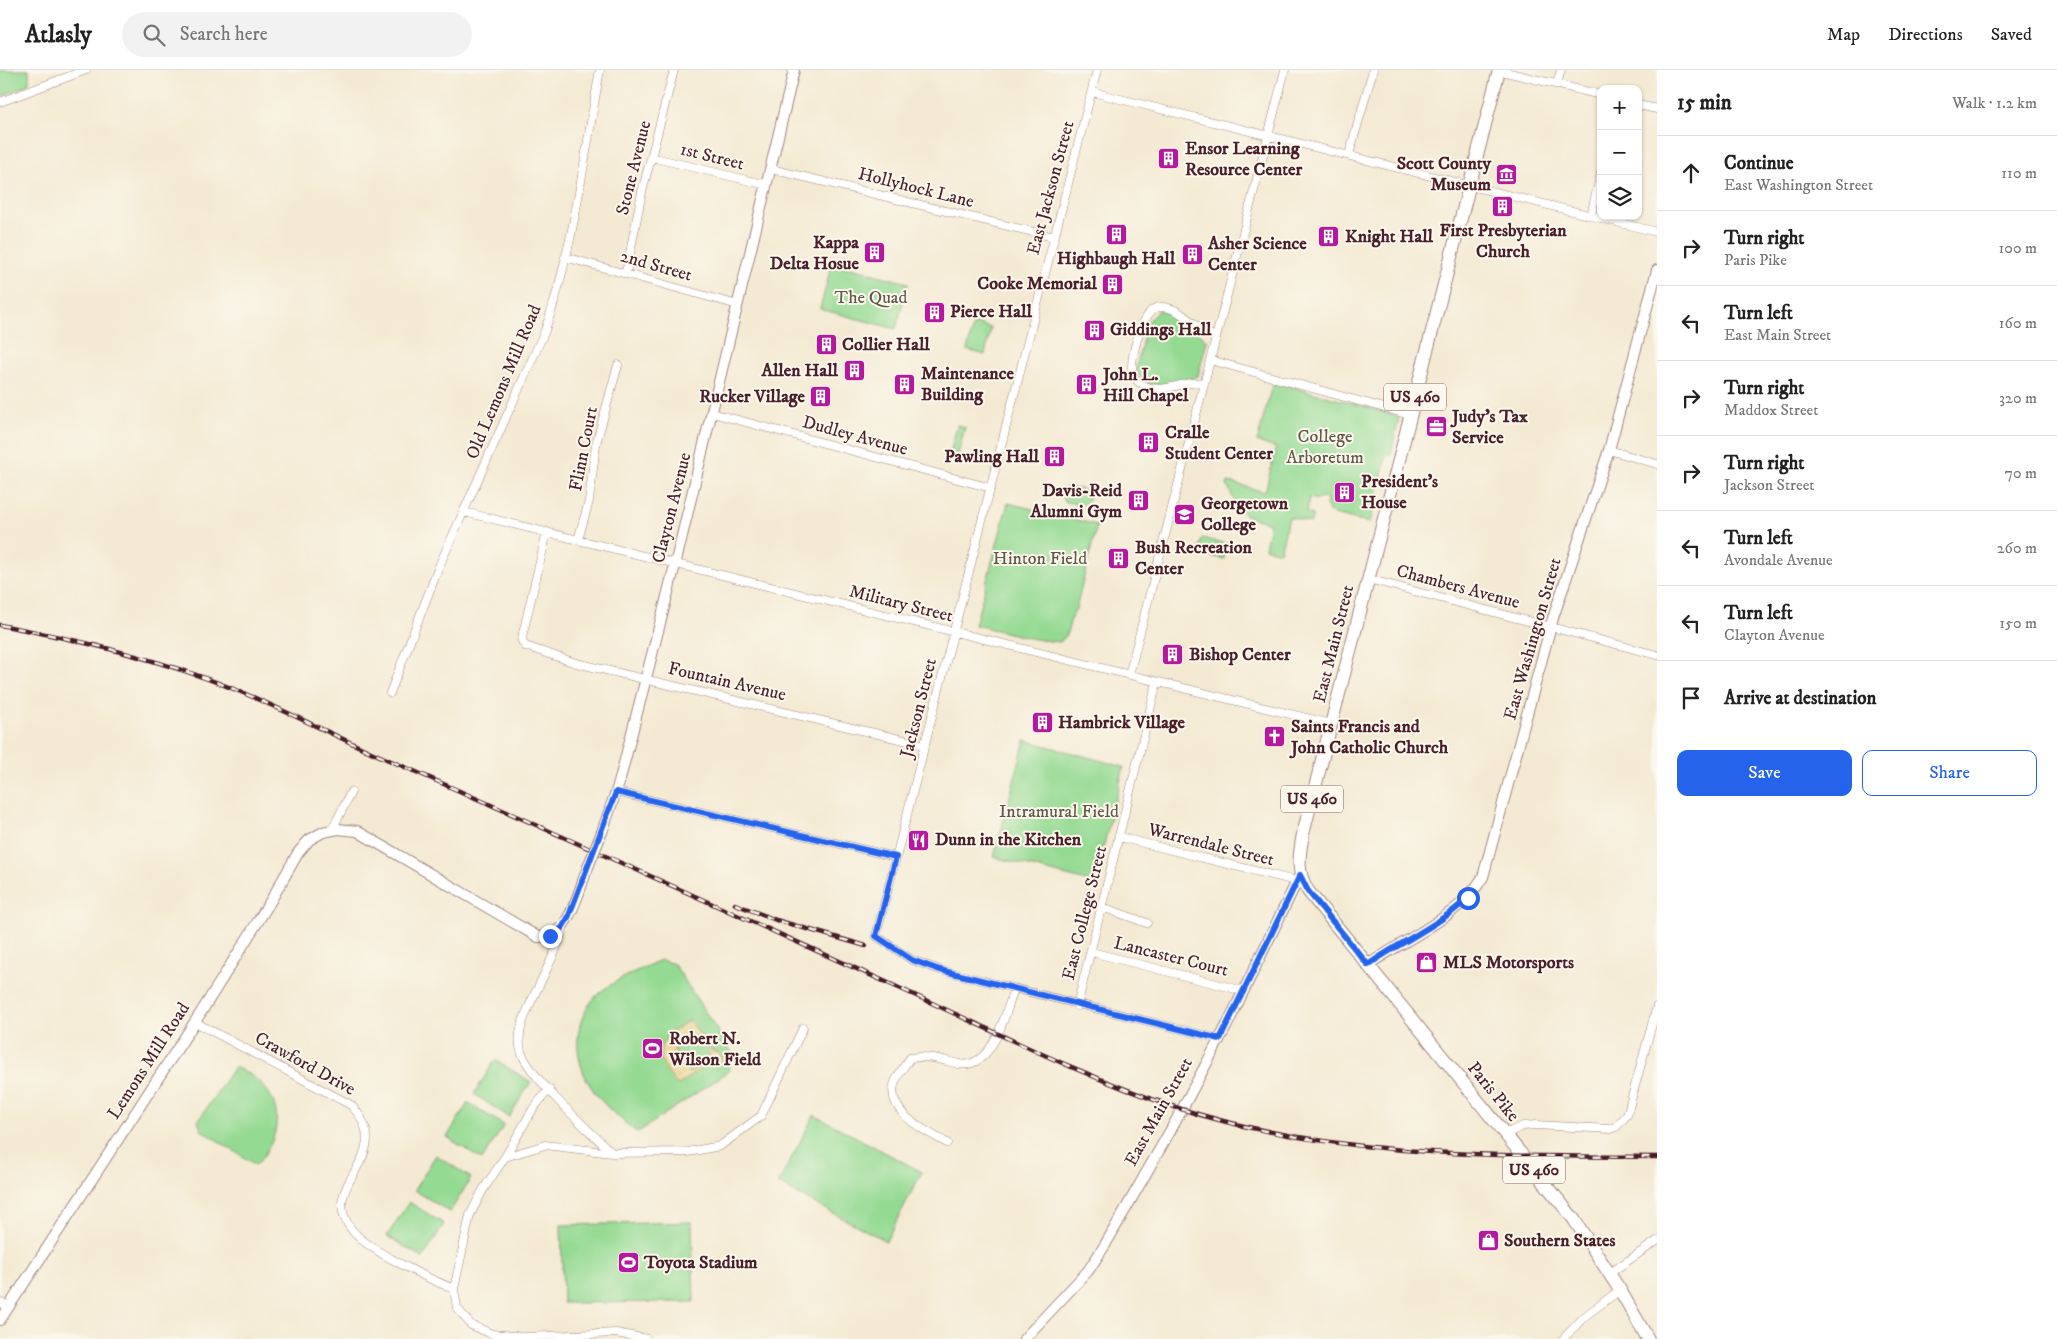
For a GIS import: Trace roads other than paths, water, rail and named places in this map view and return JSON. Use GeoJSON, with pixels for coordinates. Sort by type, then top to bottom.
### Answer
{"type":"FeatureCollection","features":[{"type":"Feature","properties":{"kind":"main road","name":"East Main Street"},"geometry":{"type":"LineString","coordinates":[[1298,878],[1303,834],[1498,70]]}},
{"type":"Feature","properties":{"kind":"main road","name":"Paris Pike"},"geometry":{"type":"LineString","coordinates":[[1298,878],[1573,1218],[1610,1273],[1648,1339]]}},
{"type":"Feature","properties":{"kind":"street"},"geometry":{"type":"LineString","coordinates":[[0,102],[86,70]]}},
{"type":"Feature","properties":{"kind":"street","name":"Old Lemons Mill Road"},"geometry":{"type":"LineString","coordinates":[[390,693],[440,564],[544,333],[554,305],[565,257],[600,70]]}},
{"type":"Feature","properties":{"kind":"street","name":"Stone Avenue"},"geometry":{"type":"LineString","coordinates":[[626,273],[651,158],[674,70]]}},
{"type":"Feature","properties":{"kind":"street","name":"Clayton Avenue"},"geometry":{"type":"LineString","coordinates":[[564,925],[602,832],[616,792],[675,565],[794,70]]}},
{"type":"Feature","properties":{"kind":"street"},"geometry":{"type":"LineString","coordinates":[[1129,675],[1285,70]]}},
{"type":"Feature","properties":{"kind":"street"},"geometry":{"type":"LineString","coordinates":[[1349,155],[1372,70]]}},
{"type":"Feature","properties":{"kind":"street"},"geometry":{"type":"LineString","coordinates":[[1498,70],[1597,94]]}},
{"type":"Feature","properties":{"kind":"street"},"geometry":{"type":"LineString","coordinates":[[1557,84],[1561,70]]}},
{"type":"Feature","properties":{"kind":"street","name":"East Jackson Street"},"geometry":{"type":"LineString","coordinates":[[991,488],[1096,71]]}},
{"type":"Feature","properties":{"kind":"street"},"geometry":{"type":"LineString","coordinates":[[1092,92],[1657,232]]}},
{"type":"Feature","properties":{"kind":"street"},"geometry":{"type":"LineString","coordinates":[[1642,105],[1657,109]]}},
{"type":"Feature","properties":{"kind":"street","name":"1st Street"},"geometry":{"type":"LineString","coordinates":[[651,158],[766,185]]}},
{"type":"Feature","properties":{"kind":"street","name":"Hollyhock Lane"},"geometry":{"type":"LineString","coordinates":[[771,169],[1054,237]]}},
{"type":"Feature","properties":{"kind":"street"},"geometry":{"type":"LineString","coordinates":[[1591,215],[1601,175]]}},
{"type":"Feature","properties":{"kind":"street","name":"2nd Street"},"geometry":{"type":"LineString","coordinates":[[565,257],[738,305]]}},
{"type":"Feature","properties":{"kind":"street","name":"East Washington Street"},"geometry":{"type":"LineString","coordinates":[[1368,965],[1395,946],[1457,909],[1477,888],[1483,877],[1550,627],[1609,450],[1654,292],[1657,270]]}},
{"type":"Feature","properties":{"kind":"street"},"geometry":{"type":"LineString","coordinates":[[1204,384],[1194,381],[1155,388],[1145,386],[1138,381],[1133,374],[1133,363],[1142,324],[1148,313],[1154,308],[1164,307],[1176,309],[1206,334],[1216,336]]}},
{"type":"Feature","properties":{"kind":"street"},"geometry":{"type":"LineString","coordinates":[[1210,360],[1410,415]]}},
{"type":"Feature","properties":{"kind":"street","name":"Flinn Court"},"geometry":{"type":"LineString","coordinates":[[578,540],[589,501],[596,444],[618,364]]}},
{"type":"Feature","properties":{"kind":"street","name":"Dudley Avenue"},"geometry":{"type":"LineString","coordinates":[[712,413],[991,488]]}},
{"type":"Feature","properties":{"kind":"street"},"geometry":{"type":"LineString","coordinates":[[1609,450],[1657,464]]}},
{"type":"Feature","properties":{"kind":"street","name":"Jackson Street"},"geometry":{"type":"LineString","coordinates":[[991,488],[876,936],[912,960],[940,970],[1014,989]]}},
{"type":"Feature","properties":{"kind":"street","name":"Military Street"},"geometry":{"type":"LineString","coordinates":[[464,512],[1331,724]]}},
{"type":"Feature","properties":{"kind":"street","name":"Fountain Avenue"},"geometry":{"type":"LineString","coordinates":[[547,532],[524,633],[523,644],[529,648],[576,663],[925,745]]}},
{"type":"Feature","properties":{"kind":"street","name":"Chambers Avenue"},"geometry":{"type":"LineString","coordinates":[[1368,579],[1657,655]]}},
{"type":"Feature","properties":{"kind":"street","name":"East College Street"},"geometry":{"type":"LineString","coordinates":[[1077,1006],[1157,682]]}},
{"type":"Feature","properties":{"kind":"street"},"geometry":{"type":"LineString","coordinates":[[332,830],[352,792]]}},
{"type":"Feature","properties":{"kind":"street"},"geometry":{"type":"LineString","coordinates":[[616,792],[896,857]]}},
{"type":"Feature","properties":{"kind":"street"},"geometry":{"type":"LineString","coordinates":[[332,830],[347,829],[365,835],[534,935],[547,937],[556,934],[564,925]]}},
{"type":"Feature","properties":{"kind":"street","name":"Lemons Mill Road"},"geometry":{"type":"LineString","coordinates":[[0,1320],[4,1304],[195,1022],[270,902],[298,853],[313,837],[332,830]]}},
{"type":"Feature","properties":{"kind":"street","name":"Warrendale Street"},"geometry":{"type":"LineString","coordinates":[[1119,837],[1298,878]]}},
{"type":"Feature","properties":{"kind":"street","name":"East Main Street"},"geometry":{"type":"LineString","coordinates":[[1024,1339],[1078,1282],[1096,1259],[1174,1126],[1244,991],[1298,878]]}},
{"type":"Feature","properties":{"kind":"street","name":"Lancaster Court"},"geometry":{"type":"LineString","coordinates":[[1102,907],[1147,923]]}},
{"type":"Feature","properties":{"kind":"street"},"geometry":{"type":"LineString","coordinates":[[564,925],[557,948],[525,1016],[520,1034],[522,1054],[533,1072],[612,1154]]}},
{"type":"Feature","properties":{"kind":"street","name":"Lancaster Court"},"geometry":{"type":"LineString","coordinates":[[1091,952],[1244,991]]}},
{"type":"Feature","properties":{"kind":"street"},"geometry":{"type":"LineString","coordinates":[[948,1143],[920,1128],[903,1114],[894,1098],[894,1085],[910,1058],[924,1055],[961,1064],[971,1064],[984,1055],[999,1034],[1014,989],[1077,1006],[1220,1039]]}},
{"type":"Feature","properties":{"kind":"street"},"geometry":{"type":"LineString","coordinates":[[1505,1134],[1523,1126],[1610,1129],[1616,1126],[1627,1115],[1657,1006]]}},
{"type":"Feature","properties":{"kind":"street","name":"Crawford Drive"},"geometry":{"type":"LineString","coordinates":[[195,1022],[351,1105],[361,1116],[367,1130],[368,1144],[342,1195],[343,1215],[352,1231],[416,1273],[454,1289]]}},
{"type":"Feature","properties":{"kind":"street"},"geometry":{"type":"LineString","coordinates":[[505,1158],[545,1145],[612,1154],[688,1152],[720,1146],[761,1116],[803,1028]]}},
{"type":"Feature","properties":{"kind":"street"},"geometry":{"type":"LineString","coordinates":[[549,1089],[533,1109],[505,1158],[483,1190],[470,1215],[454,1289],[457,1308],[470,1325],[492,1334],[526,1337],[616,1333],[647,1339]]}},
{"type":"Feature","properties":{"kind":"street"},"geometry":{"type":"LineString","coordinates":[[1610,1273],[1636,1253],[1657,1241]]}},
{"type":"Feature","properties":{"kind":"street"},"geometry":{"type":"LineString","coordinates":[[1563,1339],[1585,1316],[1620,1290]]}},
{"type":"Feature","properties":{"kind":"railway"},"geometry":{"type":"LineString","coordinates":[[0,625],[52,635],[129,654],[180,669],[229,687],[1036,1051],[1105,1081],[1175,1107],[1234,1124],[1293,1136],[1353,1145],[1475,1154],[1657,1157]]}},
{"type":"Feature","properties":{"kind":"railway"},"geometry":{"type":"LineString","coordinates":[[735,904],[776,920],[866,946]]}},
{"type":"Feature","properties":{"kind":"place","name":"Ensor Learning Resource Center"},"geometry":{"type":"Point","coordinates":[1169,159]}},
{"type":"Feature","properties":{"kind":"place","name":"Scott County Museum"},"geometry":{"type":"Point","coordinates":[1507,174]}},
{"type":"Feature","properties":{"kind":"place","name":"First Presbyterian Church"},"geometry":{"type":"Point","coordinates":[1503,206]}},
{"type":"Feature","properties":{"kind":"place","name":"Highbaugh Hall"},"geometry":{"type":"Point","coordinates":[1116,234]}},
{"type":"Feature","properties":{"kind":"place","name":"Knight Hall"},"geometry":{"type":"Point","coordinates":[1329,237]}},
{"type":"Feature","properties":{"kind":"place","name":"Kappa Delta Hosue"},"geometry":{"type":"Point","coordinates":[875,253]}},
{"type":"Feature","properties":{"kind":"place","name":"Asher Science Center"},"geometry":{"type":"Point","coordinates":[1192,254]}},
{"type":"Feature","properties":{"kind":"place","name":"Cooke Memorial"},"geometry":{"type":"Point","coordinates":[1113,284]}},
{"type":"Feature","properties":{"kind":"place","name":"Pierce Hall"},"geometry":{"type":"Point","coordinates":[934,312]}},
{"type":"Feature","properties":{"kind":"place","name":"Giddings Hall"},"geometry":{"type":"Point","coordinates":[1094,330]}},
{"type":"Feature","properties":{"kind":"place","name":"Collier Hall"},"geometry":{"type":"Point","coordinates":[826,345]}},
{"type":"Feature","properties":{"kind":"place","name":"Allen Hall"},"geometry":{"type":"Point","coordinates":[854,371]}},
{"type":"Feature","properties":{"kind":"place","name":"Maintenance Building"},"geometry":{"type":"Point","coordinates":[905,384]}},
{"type":"Feature","properties":{"kind":"place","name":"John L. Hill Chapel"},"geometry":{"type":"Point","coordinates":[1087,385]}},
{"type":"Feature","properties":{"kind":"place","name":"Rucker Village"},"geometry":{"type":"Point","coordinates":[821,397]}},
{"type":"Feature","properties":{"kind":"place","name":"Judy's Tax Service"},"geometry":{"type":"Point","coordinates":[1436,427]}},
{"type":"Feature","properties":{"kind":"place","name":"Cralle Student Center"},"geometry":{"type":"Point","coordinates":[1149,443]}},
{"type":"Feature","properties":{"kind":"place","name":"Pawling Hall"},"geometry":{"type":"Point","coordinates":[1055,457]}},
{"type":"Feature","properties":{"kind":"place","name":"President's House"},"geometry":{"type":"Point","coordinates":[1345,492]}},
{"type":"Feature","properties":{"kind":"place","name":"Davis-Reid Alumni Gym"},"geometry":{"type":"Point","coordinates":[1138,501]}},
{"type":"Feature","properties":{"kind":"place","name":"Georgetown College"},"geometry":{"type":"Point","coordinates":[1185,514]}},
{"type":"Feature","properties":{"kind":"place","name":"Bush Recreation Center"},"geometry":{"type":"Point","coordinates":[1119,558]}},
{"type":"Feature","properties":{"kind":"place","name":"Bishop Center"},"geometry":{"type":"Point","coordinates":[1173,655]}},
{"type":"Feature","properties":{"kind":"place","name":"Hambrick Village"},"geometry":{"type":"Point","coordinates":[1042,723]}},
{"type":"Feature","properties":{"kind":"place","name":"Saints Francis and John Catholic Church"},"geometry":{"type":"Point","coordinates":[1275,737]}},
{"type":"Feature","properties":{"kind":"place","name":"Dunn in the Kitchen"},"geometry":{"type":"Point","coordinates":[919,840]}},
{"type":"Feature","properties":{"kind":"place","name":"MLS Motorsports"},"geometry":{"type":"Point","coordinates":[1427,963]}},
{"type":"Feature","properties":{"kind":"place","name":"Robert N. Wilson Field"},"geometry":{"type":"Point","coordinates":[653,1049]}},
{"type":"Feature","properties":{"kind":"place","name":"Southern States"},"geometry":{"type":"Point","coordinates":[1488,1241]}},
{"type":"Feature","properties":{"kind":"place","name":"Toyota Stadium"},"geometry":{"type":"Point","coordinates":[628,1263]}},
{"type":"Feature","properties":{"kind":"park label","name":"The Quad"},"geometry":{"type":"Point","coordinates":[871,298]}},
{"type":"Feature","properties":{"kind":"park label","name":"College Arboretum"},"geometry":{"type":"Point","coordinates":[1325,447]}},
{"type":"Feature","properties":{"kind":"park label","name":"Hinton Field"},"geometry":{"type":"Point","coordinates":[1040,559]}},
{"type":"Feature","properties":{"kind":"park label","name":"Intramural Field"},"geometry":{"type":"Point","coordinates":[1059,812]}}]}
